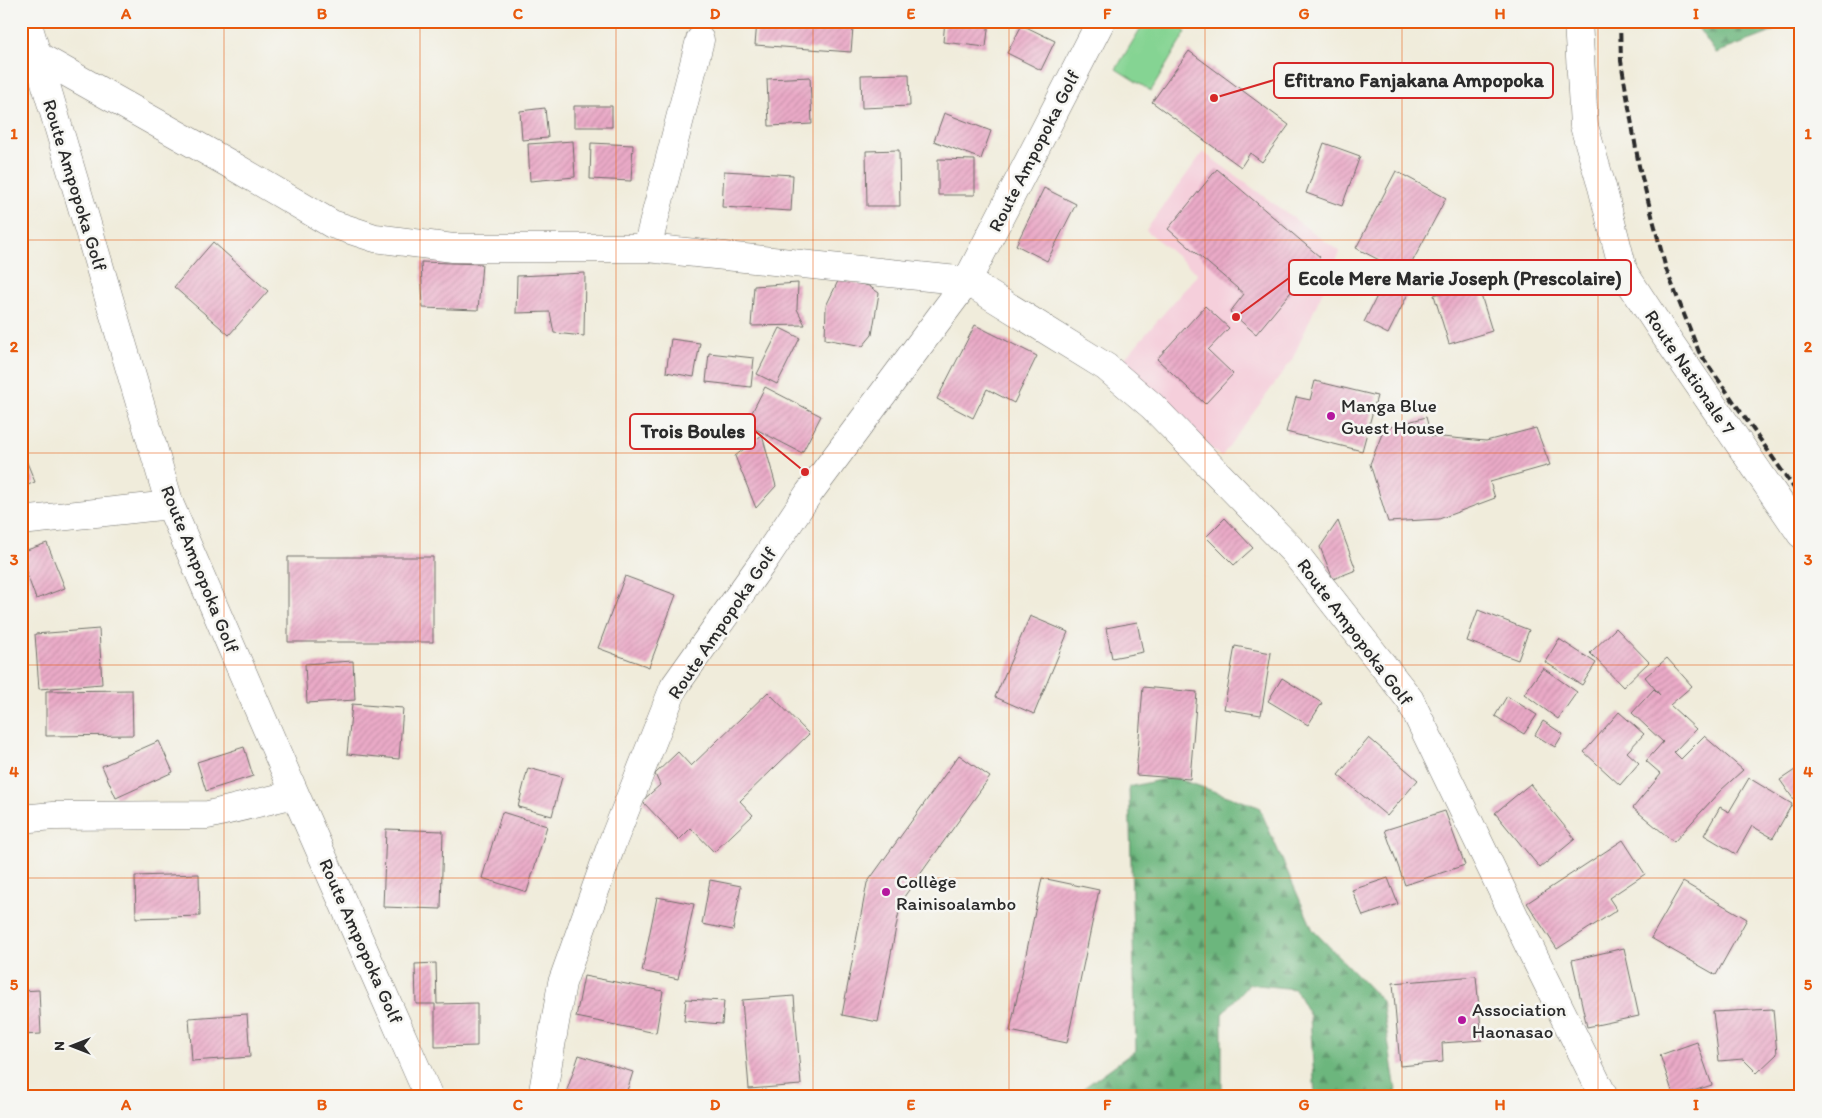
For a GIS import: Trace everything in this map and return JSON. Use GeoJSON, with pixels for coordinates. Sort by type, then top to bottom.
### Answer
{"type":"FeatureCollection","features":[{"type":"Feature","properties":{"kind":"street","name":"Route Ampopoka Golf"},"geometry":{"type":"LineString","coordinates":[[27,21],[170,505],[429,1097]]}},
{"type":"Feature","properties":{"kind":"street","name":"Route Ampopoka Golf"},"geometry":{"type":"LineString","coordinates":[[542,1097],[562,983],[611,846],[674,687],[765,559],[809,493],[967,280],[1101,21]]}},
{"type":"Feature","properties":{"kind":"street","name":"Route Nationale 7"},"geometry":{"type":"LineString","coordinates":[[1578,21],[1584,126],[1624,274],[1801,534]]}},
{"type":"Feature","properties":{"kind":"street"},"geometry":{"type":"LineString","coordinates":[[647,248],[700,40]]}},
{"type":"Feature","properties":{"kind":"street"},"geometry":{"type":"LineString","coordinates":[[36,55],[332,224],[375,238],[453,248],[647,248],[967,280]]}},
{"type":"Feature","properties":{"kind":"street","name":"Route Ampopoka Golf"},"geometry":{"type":"LineString","coordinates":[[967,280],[1106,367],[1145,400],[1295,553],[1410,700],[1604,1097]]}},
{"type":"Feature","properties":{"kind":"street"},"geometry":{"type":"LineString","coordinates":[[21,521],[170,505]]}},
{"type":"Feature","properties":{"kind":"street"},"geometry":{"type":"LineString","coordinates":[[21,819],[53,816],[208,815],[295,794]]}},
{"type":"Feature","properties":{"kind":"shaded area"},"geometry":{"type":"Polygon","coordinates":[[[1203,152],[1340,252],[1292,360],[1221,457],[1118,366],[1198,274],[1146,230],[1203,152]]]}},
{"type":"Feature","properties":{"kind":"green space"},"geometry":{"type":"Polygon","coordinates":[[[1145,21],[1170,21],[1186,32],[1151,91],[1116,69],[1145,21]]]}},
{"type":"Feature","properties":{"kind":"green space"},"geometry":{"type":"Polygon","coordinates":[[[1693,21],[1792,21],[1767,34],[1716,53],[1693,21]]]}},
{"type":"Feature","properties":{"kind":"green space"},"geometry":{"type":"Polygon","coordinates":[[[1173,777],[1259,807],[1313,930],[1382,1001],[1397,1097],[1315,1097],[1310,1016],[1295,989],[1249,984],[1222,1014],[1222,1097],[1071,1097],[1136,1050],[1129,787],[1173,777]]]}},
{"type":"Feature","properties":{"kind":"building"},"geometry":{"type":"Polygon","coordinates":[[[945,21],[989,21],[986,47],[943,42],[945,21]]]}},
{"type":"Feature","properties":{"kind":"building"},"geometry":{"type":"Polygon","coordinates":[[[757,22],[853,28],[851,52],[755,45],[757,22]]]}},
{"type":"Feature","properties":{"kind":"building"},"geometry":{"type":"Polygon","coordinates":[[[1022,25],[1055,41],[1041,70],[1007,53],[1022,25]]]}},
{"type":"Feature","properties":{"kind":"building"},"geometry":{"type":"Polygon","coordinates":[[[1189,51],[1289,125],[1262,162],[1250,153],[1241,167],[1152,102],[1189,51]]]}},
{"type":"Feature","properties":{"kind":"building"},"geometry":{"type":"Polygon","coordinates":[[[909,74],[910,106],[862,108],[861,75],[909,74]]]}},
{"type":"Feature","properties":{"kind":"building"},"geometry":{"type":"Polygon","coordinates":[[[810,77],[812,124],[769,126],[767,79],[810,77]]]}},
{"type":"Feature","properties":{"kind":"building"},"geometry":{"type":"Polygon","coordinates":[[[574,106],[612,106],[612,127],[574,127],[574,106]]]}},
{"type":"Feature","properties":{"kind":"building"},"geometry":{"type":"Polygon","coordinates":[[[545,108],[548,138],[522,140],[520,111],[545,108]]]}},
{"type":"Feature","properties":{"kind":"building"},"geometry":{"type":"Polygon","coordinates":[[[944,113],[991,131],[981,159],[934,141],[944,113]]]}},
{"type":"Feature","properties":{"kind":"building"},"geometry":{"type":"Polygon","coordinates":[[[573,141],[575,177],[530,181],[528,144],[573,141]]]}},
{"type":"Feature","properties":{"kind":"building"},"geometry":{"type":"Polygon","coordinates":[[[591,143],[633,145],[631,181],[590,179],[591,143]]]}},
{"type":"Feature","properties":{"kind":"building"},"geometry":{"type":"Polygon","coordinates":[[[1324,143],[1360,156],[1342,206],[1306,193],[1324,143]]]}},
{"type":"Feature","properties":{"kind":"building"},"geometry":{"type":"Polygon","coordinates":[[[899,150],[900,206],[867,206],[866,151],[899,150]]]}},
{"type":"Feature","properties":{"kind":"building"},"geometry":{"type":"Polygon","coordinates":[[[938,159],[975,160],[975,195],[938,195],[938,159]]]}},
{"type":"Feature","properties":{"kind":"building"},"geometry":{"type":"Polygon","coordinates":[[[1217,169],[1320,257],[1256,334],[1230,312],[1244,294],[1168,229],[1217,169]]]}},
{"type":"Feature","properties":{"kind":"building"},"geometry":{"type":"Polygon","coordinates":[[[724,171],[793,175],[791,211],[722,207],[724,171]]]}},
{"type":"Feature","properties":{"kind":"building"},"geometry":{"type":"Polygon","coordinates":[[[1396,171],[1446,198],[1406,274],[1356,248],[1396,171]]]}},
{"type":"Feature","properties":{"kind":"building"},"geometry":{"type":"Polygon","coordinates":[[[1044,188],[1076,204],[1047,261],[1016,245],[1044,188]]]}},
{"type":"Feature","properties":{"kind":"building"},"geometry":{"type":"Polygon","coordinates":[[[213,242],[268,291],[229,335],[174,287],[213,242]]]}},
{"type":"Feature","properties":{"kind":"building"},"geometry":{"type":"Polygon","coordinates":[[[421,262],[482,264],[478,310],[423,308],[421,262]]]}},
{"type":"Feature","properties":{"kind":"building"},"geometry":{"type":"Polygon","coordinates":[[[585,273],[584,336],[554,333],[550,312],[516,313],[517,276],[585,273]]]}},
{"type":"Feature","properties":{"kind":"building"},"geometry":{"type":"Polygon","coordinates":[[[839,279],[869,286],[879,293],[872,335],[863,346],[825,339],[826,306],[839,279]]]}},
{"type":"Feature","properties":{"kind":"building"},"geometry":{"type":"Polygon","coordinates":[[[1384,282],[1408,294],[1388,334],[1364,322],[1384,282]]]}},
{"type":"Feature","properties":{"kind":"building"},"geometry":{"type":"Polygon","coordinates":[[[1477,282],[1492,331],[1449,344],[1434,295],[1477,282]]]}},
{"type":"Feature","properties":{"kind":"building"},"geometry":{"type":"Polygon","coordinates":[[[798,283],[797,309],[805,325],[751,326],[754,286],[798,283]]]}},
{"type":"Feature","properties":{"kind":"building"},"geometry":{"type":"Polygon","coordinates":[[[1205,306],[1229,328],[1208,350],[1233,374],[1205,404],[1157,359],[1205,306]]]}},
{"type":"Feature","properties":{"kind":"building"},"geometry":{"type":"Polygon","coordinates":[[[975,325],[1037,356],[1014,403],[987,389],[973,418],[937,399],[975,325]]]}},
{"type":"Feature","properties":{"kind":"building"},"geometry":{"type":"Polygon","coordinates":[[[780,328],[800,338],[777,384],[757,374],[780,328]]]}},
{"type":"Feature","properties":{"kind":"building"},"geometry":{"type":"Polygon","coordinates":[[[671,339],[700,343],[694,377],[666,372],[671,339]]]}},
{"type":"Feature","properties":{"kind":"building"},"geometry":{"type":"Polygon","coordinates":[[[709,353],[754,358],[751,387],[706,382],[709,353]]]}},
{"type":"Feature","properties":{"kind":"building","name":"Manga Blue Guest House"},"geometry":{"type":"Polygon","coordinates":[[[1315,381],[1377,396],[1362,451],[1286,432],[1296,397],[1310,400],[1315,381]]]}},
{"type":"Feature","properties":{"kind":"building"},"geometry":{"type":"Polygon","coordinates":[[[765,387],[821,416],[802,453],[746,424],[765,387]]]}},
{"type":"Feature","properties":{"kind":"building"},"geometry":{"type":"Polygon","coordinates":[[[1426,417],[1431,436],[1486,441],[1536,428],[1550,465],[1490,482],[1495,498],[1439,519],[1388,522],[1370,464],[1384,429],[1426,417]]]}},
{"type":"Feature","properties":{"kind":"building"},"geometry":{"type":"Polygon","coordinates":[[[762,435],[776,486],[756,508],[735,456],[762,435]]]}},
{"type":"Feature","properties":{"kind":"building"},"geometry":{"type":"Polygon","coordinates":[[[21,448],[35,482],[21,488],[21,448]]]}},
{"type":"Feature","properties":{"kind":"building"},"geometry":{"type":"Polygon","coordinates":[[[1225,518],[1253,548],[1234,565],[1206,537],[1225,518]]]}},
{"type":"Feature","properties":{"kind":"building"},"geometry":{"type":"Polygon","coordinates":[[[1338,521],[1356,570],[1333,579],[1320,547],[1338,521]]]}},
{"type":"Feature","properties":{"kind":"building"},"geometry":{"type":"Polygon","coordinates":[[[47,543],[65,588],[36,599],[21,558],[21,552],[47,543]]]}},
{"type":"Feature","properties":{"kind":"building"},"geometry":{"type":"Polygon","coordinates":[[[288,557],[433,557],[433,642],[288,642],[288,557]]]}},
{"type":"Feature","properties":{"kind":"building"},"geometry":{"type":"Polygon","coordinates":[[[625,576],[676,595],[649,667],[598,648],[625,576]]]}},
{"type":"Feature","properties":{"kind":"building"},"geometry":{"type":"Polygon","coordinates":[[[1478,610],[1529,630],[1518,660],[1467,641],[1478,610]]]}},
{"type":"Feature","properties":{"kind":"building"},"geometry":{"type":"Polygon","coordinates":[[[1030,616],[1068,632],[1034,714],[995,697],[1030,616]]]}},
{"type":"Feature","properties":{"kind":"building"},"geometry":{"type":"Polygon","coordinates":[[[1137,622],[1143,652],[1112,658],[1106,628],[1137,622]]]}},
{"type":"Feature","properties":{"kind":"building"},"geometry":{"type":"Polygon","coordinates":[[[1616,628],[1649,662],[1623,687],[1590,653],[1616,628]]]}},
{"type":"Feature","properties":{"kind":"building"},"geometry":{"type":"Polygon","coordinates":[[[99,629],[102,684],[39,689],[35,634],[99,629]]]}},
{"type":"Feature","properties":{"kind":"building"},"geometry":{"type":"Polygon","coordinates":[[[1559,639],[1596,663],[1582,685],[1545,662],[1559,639]]]}},
{"type":"Feature","properties":{"kind":"building"},"geometry":{"type":"Polygon","coordinates":[[[1235,646],[1271,653],[1261,715],[1224,709],[1235,646]]]}},
{"type":"Feature","properties":{"kind":"building"},"geometry":{"type":"Polygon","coordinates":[[[1667,658],[1692,686],[1670,705],[1696,729],[1674,752],[1681,759],[1704,736],[1743,770],[1720,791],[1674,842],[1633,808],[1661,774],[1646,761],[1663,742],[1632,713],[1654,689],[1660,695],[1645,677],[1667,658]]]}},
{"type":"Feature","properties":{"kind":"building"},"geometry":{"type":"Polygon","coordinates":[[[353,661],[355,700],[307,703],[305,664],[353,661]]]}},
{"type":"Feature","properties":{"kind":"building"},"geometry":{"type":"Polygon","coordinates":[[[1543,668],[1577,692],[1558,719],[1524,694],[1543,668]]]}},
{"type":"Feature","properties":{"kind":"building"},"geometry":{"type":"Polygon","coordinates":[[[1282,678],[1322,703],[1308,725],[1268,701],[1282,678]]]}},
{"type":"Feature","properties":{"kind":"building"},"geometry":{"type":"Polygon","coordinates":[[[1143,687],[1197,692],[1190,779],[1136,775],[1143,687]]]}},
{"type":"Feature","properties":{"kind":"building"},"geometry":{"type":"Polygon","coordinates":[[[132,690],[133,735],[46,736],[46,691],[132,690]]]}},
{"type":"Feature","properties":{"kind":"building"},"geometry":{"type":"Polygon","coordinates":[[[768,692],[809,734],[740,801],[753,815],[714,852],[691,828],[679,840],[642,801],[660,785],[655,774],[678,752],[691,766],[768,692]]]}},
{"type":"Feature","properties":{"kind":"building"},"geometry":{"type":"Polygon","coordinates":[[[1507,696],[1537,715],[1524,734],[1495,716],[1507,696]]]}},
{"type":"Feature","properties":{"kind":"building"},"geometry":{"type":"Polygon","coordinates":[[[352,704],[403,708],[399,759],[347,754],[352,704]]]}},
{"type":"Feature","properties":{"kind":"building"},"geometry":{"type":"Polygon","coordinates":[[[1619,712],[1644,734],[1627,752],[1639,763],[1620,785],[1584,752],[1619,712]]]}},
{"type":"Feature","properties":{"kind":"building"},"geometry":{"type":"Polygon","coordinates":[[[1543,721],[1563,734],[1555,747],[1535,735],[1543,721]]]}},
{"type":"Feature","properties":{"kind":"building"},"geometry":{"type":"Polygon","coordinates":[[[1369,738],[1418,780],[1387,816],[1338,775],[1369,738]]]}},
{"type":"Feature","properties":{"kind":"building"},"geometry":{"type":"Polygon","coordinates":[[[159,741],[173,772],[116,798],[102,766],[159,741]]]}},
{"type":"Feature","properties":{"kind":"building"},"geometry":{"type":"Polygon","coordinates":[[[244,747],[253,776],[206,791],[197,762],[244,747]]]}},
{"type":"Feature","properties":{"kind":"building","name":"Collège Rainisoalambo"},"geometry":{"type":"Polygon","coordinates":[[[959,755],[990,777],[901,901],[878,1022],[842,1015],[867,883],[959,755]]]}},
{"type":"Feature","properties":{"kind":"building"},"geometry":{"type":"Polygon","coordinates":[[[1801,766],[1801,810],[1780,780],[1801,766]]]}},
{"type":"Feature","properties":{"kind":"building"},"geometry":{"type":"Polygon","coordinates":[[[528,768],[562,777],[552,816],[518,807],[528,768]]]}},
{"type":"Feature","properties":{"kind":"building"},"geometry":{"type":"Polygon","coordinates":[[[1749,778],[1792,804],[1773,838],[1752,826],[1736,854],[1704,835],[1720,807],[1729,812],[1749,778]]]}},
{"type":"Feature","properties":{"kind":"building"},"geometry":{"type":"Polygon","coordinates":[[[1530,784],[1575,839],[1540,868],[1495,813],[1530,784]]]}},
{"type":"Feature","properties":{"kind":"building"},"geometry":{"type":"Polygon","coordinates":[[[1445,811],[1465,865],[1405,885],[1385,830],[1445,811]]]}},
{"type":"Feature","properties":{"kind":"building"},"geometry":{"type":"Polygon","coordinates":[[[502,812],[547,826],[527,892],[482,878],[502,812]]]}},
{"type":"Feature","properties":{"kind":"building"},"geometry":{"type":"Polygon","coordinates":[[[386,829],[443,831],[441,909],[383,907],[386,829]]]}},
{"type":"Feature","properties":{"kind":"building"},"geometry":{"type":"Polygon","coordinates":[[[1623,840],[1645,874],[1609,898],[1617,910],[1557,949],[1527,903],[1623,840]]]}},
{"type":"Feature","properties":{"kind":"building"},"geometry":{"type":"Polygon","coordinates":[[[199,874],[200,916],[136,918],[135,876],[199,874]]]}},
{"type":"Feature","properties":{"kind":"building"},"geometry":{"type":"Polygon","coordinates":[[[1042,878],[1099,890],[1067,1043],[1010,1031],[1042,878]]]}},
{"type":"Feature","properties":{"kind":"building"},"geometry":{"type":"Polygon","coordinates":[[[1388,878],[1398,904],[1363,916],[1352,890],[1388,878]]]}},
{"type":"Feature","properties":{"kind":"building"},"geometry":{"type":"Polygon","coordinates":[[[710,880],[741,886],[733,930],[702,924],[710,880]]]}},
{"type":"Feature","properties":{"kind":"building"},"geometry":{"type":"Polygon","coordinates":[[[1683,882],[1747,919],[1716,975],[1651,938],[1683,882]]]}},
{"type":"Feature","properties":{"kind":"building"},"geometry":{"type":"Polygon","coordinates":[[[657,897],[694,904],[678,979],[642,971],[657,897]]]}},
{"type":"Feature","properties":{"kind":"building"},"geometry":{"type":"Polygon","coordinates":[[[1624,948],[1639,1016],[1587,1027],[1572,960],[1624,948]]]}},
{"type":"Feature","properties":{"kind":"building"},"geometry":{"type":"Polygon","coordinates":[[[436,963],[437,1004],[477,1003],[477,1046],[435,1047],[435,1004],[416,1004],[415,964],[436,963]]]}},
{"type":"Feature","properties":{"kind":"building"},"geometry":{"type":"Polygon","coordinates":[[[584,976],[663,991],[656,1033],[576,1017],[584,976]]]}},
{"type":"Feature","properties":{"kind":"building"},"geometry":{"type":"Polygon","coordinates":[[[1476,976],[1482,1040],[1442,1043],[1443,1062],[1400,1066],[1393,983],[1476,976]]]}},
{"type":"Feature","properties":{"kind":"building"},"geometry":{"type":"Polygon","coordinates":[[[39,990],[41,1034],[21,1035],[21,991],[39,990]]]}},
{"type":"Feature","properties":{"kind":"building"},"geometry":{"type":"Polygon","coordinates":[[[794,996],[801,1085],[749,1089],[742,1000],[794,996]]]}},
{"type":"Feature","properties":{"kind":"building"},"geometry":{"type":"Polygon","coordinates":[[[686,999],[724,1001],[722,1024],[684,1021],[686,999]]]}},
{"type":"Feature","properties":{"kind":"building"},"geometry":{"type":"Polygon","coordinates":[[[1773,1009],[1777,1054],[1757,1073],[1743,1059],[1719,1061],[1713,1012],[1773,1009]]]}},
{"type":"Feature","properties":{"kind":"building"},"geometry":{"type":"Polygon","coordinates":[[[247,1014],[250,1057],[192,1061],[189,1018],[247,1014]]]}},
{"type":"Feature","properties":{"kind":"building"},"geometry":{"type":"Polygon","coordinates":[[[1697,1042],[1712,1085],[1674,1097],[1660,1055],[1697,1042]]]}},
{"type":"Feature","properties":{"kind":"building"},"geometry":{"type":"Polygon","coordinates":[[[579,1055],[633,1072],[625,1097],[587,1097],[567,1090],[579,1055]]]}},
{"type":"Feature","properties":{"kind":"railway"},"geometry":{"type":"LineString","coordinates":[[1620,21],[1621,61],[1639,166],[1666,269],[1699,352],[1801,498]]}},
{"type":"Feature","properties":{"kind":"place","name":"Efitrano Fanjakana Ampopoka"},"geometry":{"type":"Point","coordinates":[1214,98]}},
{"type":"Feature","properties":{"kind":"place","name":"Ecole Mere Marie Joseph (Prescolaire)"},"geometry":{"type":"Point","coordinates":[1236,317]}},
{"type":"Feature","properties":{"kind":"place","name":"Manga Blue Guest House"},"geometry":{"type":"Point","coordinates":[1331,416]}},
{"type":"Feature","properties":{"kind":"place","name":"Trois Boules"},"geometry":{"type":"Point","coordinates":[805,472]}},
{"type":"Feature","properties":{"kind":"place","name":"Collège Rainisoalambo"},"geometry":{"type":"Point","coordinates":[886,892]}},
{"type":"Feature","properties":{"kind":"place","name":"Association Haonasao"},"geometry":{"type":"Point","coordinates":[1462,1020]}}]}
